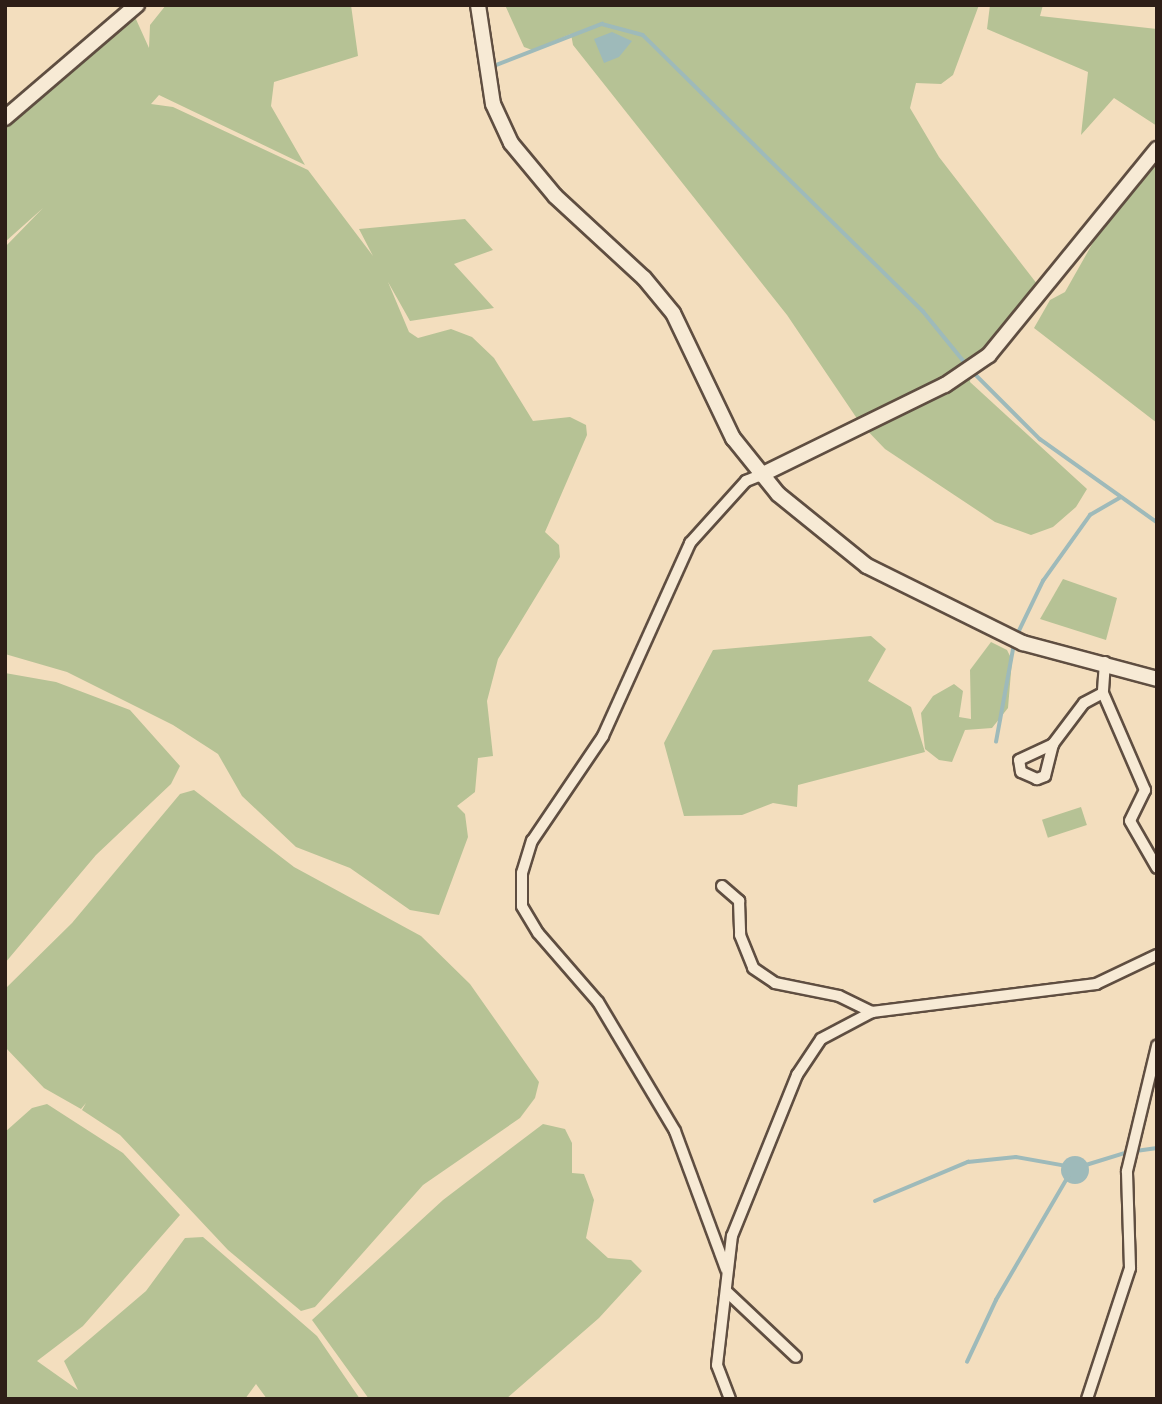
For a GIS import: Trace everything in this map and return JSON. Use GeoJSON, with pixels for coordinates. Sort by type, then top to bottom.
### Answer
{"type":"FeatureCollection","features":[{"type":"Feature","properties":{"kind":"street"},"geometry":{"type":"LineString","coordinates":[[5,118],[137,5]]}},
{"type":"Feature","properties":{"kind":"street"},"geometry":{"type":"LineString","coordinates":[[478,5],[493,104],[511,143],[555,196],[645,278],[673,313],[733,438],[761,475],[867,566],[1023,643],[1105,662],[1157,679]]}},
{"type":"Feature","properties":{"kind":"street"},"geometry":{"type":"LineString","coordinates":[[726,1269],[716,1234],[653,1088],[598,1002],[538,933],[522,906],[522,873],[532,841],[603,737],[690,542],[747,481],[945,385],[989,355],[1157,149]]}},
{"type":"Feature","properties":{"kind":"street"},"geometry":{"type":"LineString","coordinates":[[1105,662],[1103,693],[1144,790],[1130,821],[1157,868]]}},
{"type":"Feature","properties":{"kind":"street"},"geometry":{"type":"LineString","coordinates":[[1053,744],[1083,703],[1103,693]]}},
{"type":"Feature","properties":{"kind":"street"},"geometry":{"type":"LineString","coordinates":[[722,886],[739,901],[740,935],[753,968],[775,983],[839,996],[872,1012]]}},
{"type":"Feature","properties":{"kind":"street"},"geometry":{"type":"LineString","coordinates":[[730,1399],[717,1365],[726,1269],[732,1236],[805,1060],[827,1034],[872,1012],[1096,984],[1157,955]]}},
{"type":"Feature","properties":{"kind":"street"},"geometry":{"type":"LineString","coordinates":[[1087,1399],[1130,1268],[1127,1171],[1157,1046]]}},
{"type":"Feature","properties":{"kind":"street"},"geometry":{"type":"LineString","coordinates":[[716,1234],[732,1236]]}},
{"type":"Feature","properties":{"kind":"street"},"geometry":{"type":"LineString","coordinates":[[726,1291],[796,1357]]}},
{"type":"Feature","properties":{"kind":"green space"},"geometry":{"type":"Polygon","coordinates":[[[166,5],[351,5],[358,56],[274,82],[271,106],[305,165],[159,95],[151,104],[173,107],[308,170],[373,256],[359,229],[465,219],[493,250],[454,264],[494,308],[410,321],[388,282],[409,332],[418,338],[451,329],[472,337],[494,358],[533,421],[570,417],[586,425],[587,435],[545,532],[559,545],[560,557],[498,659],[487,701],[493,756],[478,758],[475,792],[457,806],[465,814],[468,837],[439,915],[410,910],[350,868],[296,847],[242,796],[218,754],[173,725],[67,672],[5,654],[5,247],[43,208],[5,242],[5,122],[63,67],[135,17],[149,48],[150,25],[166,5]]]}},
{"type":"Feature","properties":{"kind":"green space"},"geometry":{"type":"Polygon","coordinates":[[[505,5],[979,5],[953,75],[941,84],[916,83],[910,108],[939,157],[1041,289],[972,360],[970,382],[1087,489],[1076,507],[1053,527],[1031,535],[995,522],[885,449],[860,423],[787,315],[573,45],[571,34],[532,50],[524,47],[505,5]]]}},
{"type":"Feature","properties":{"kind":"green space"},"geometry":{"type":"Polygon","coordinates":[[[990,5],[1043,5],[1040,16],[1157,29],[1157,126],[1114,98],[1081,135],[1088,72],[987,29],[990,5]]]}},
{"type":"Feature","properties":{"kind":"green space"},"geometry":{"type":"Polygon","coordinates":[[[1157,160],[1157,423],[1034,328],[1050,300],[1065,292],[1095,239],[1157,160]]]}},
{"type":"Feature","properties":{"kind":"green space"},"geometry":{"type":"Polygon","coordinates":[[[1063,579],[1117,598],[1106,640],[1040,619],[1063,579]]]}},
{"type":"Feature","properties":{"kind":"green space"},"geometry":{"type":"Polygon","coordinates":[[[871,636],[886,649],[868,681],[911,707],[925,752],[798,785],[797,807],[773,803],[742,815],[684,816],[664,743],[713,650],[871,636]]]}},
{"type":"Feature","properties":{"kind":"green space"},"geometry":{"type":"Polygon","coordinates":[[[991,642],[1007,650],[1012,660],[1008,708],[992,728],[965,730],[952,762],[939,760],[925,749],[921,713],[933,696],[954,684],[963,691],[959,717],[971,719],[970,670],[991,642]]]}},
{"type":"Feature","properties":{"kind":"green space"},"geometry":{"type":"Polygon","coordinates":[[[5,673],[56,682],[130,710],[180,766],[171,784],[96,855],[5,963],[5,673]]]}},
{"type":"Feature","properties":{"kind":"green space"},"geometry":{"type":"Polygon","coordinates":[[[194,790],[294,867],[421,936],[470,984],[539,1082],[535,1098],[520,1118],[423,1185],[315,1307],[301,1311],[228,1250],[120,1135],[82,1110],[86,1103],[81,1109],[44,1088],[5,1047],[5,989],[72,923],[180,794],[194,790]]]}},
{"type":"Feature","properties":{"kind":"green space"},"geometry":{"type":"Polygon","coordinates":[[[1081,807],[1087,825],[1048,838],[1042,820],[1081,807]]]}},
{"type":"Feature","properties":{"kind":"green space"},"geometry":{"type":"Polygon","coordinates":[[[47,1104],[123,1153],[180,1215],[83,1326],[37,1361],[78,1390],[64,1361],[146,1291],[185,1238],[203,1237],[317,1336],[360,1399],[267,1399],[256,1384],[245,1399],[5,1399],[5,1132],[32,1108],[47,1104]]]}},
{"type":"Feature","properties":{"kind":"green space"},"geometry":{"type":"Polygon","coordinates":[[[543,1124],[565,1129],[572,1143],[572,1173],[584,1174],[594,1200],[586,1238],[608,1258],[631,1260],[642,1271],[599,1318],[506,1399],[369,1399],[312,1320],[443,1200],[543,1124]]]}},
{"type":"Feature","properties":{"kind":"water"},"geometry":{"type":"Polygon","coordinates":[[[612,32],[632,41],[619,57],[604,63],[594,39],[612,32]]]}},
{"type":"Feature","properties":{"kind":"water"},"geometry":{"type":"Polygon","coordinates":[[[1075,1156],[1085,1160],[1089,1170],[1085,1180],[1075,1184],[1065,1180],[1061,1170],[1065,1160],[1075,1156]]]}},
{"type":"Feature","properties":{"kind":"waterway"},"geometry":{"type":"LineString","coordinates":[[494,66],[602,24],[643,35],[923,311],[966,364]]}},
{"type":"Feature","properties":{"kind":"waterway"},"geometry":{"type":"LineString","coordinates":[[971,370],[1040,439],[1157,522]]}},
{"type":"Feature","properties":{"kind":"waterway"},"geometry":{"type":"LineString","coordinates":[[1016,637],[1043,581],[1090,515],[1119,498]]}},
{"type":"Feature","properties":{"kind":"waterway"},"geometry":{"type":"LineString","coordinates":[[996,742],[1014,644]]}},
{"type":"Feature","properties":{"kind":"waterway"},"geometry":{"type":"LineString","coordinates":[[1136,1151],[1157,1148]]}},
{"type":"Feature","properties":{"kind":"waterway"},"geometry":{"type":"LineString","coordinates":[[1086,1165],[1128,1152]]}},
{"type":"Feature","properties":{"kind":"waterway"},"geometry":{"type":"LineString","coordinates":[[875,1201],[968,1162],[1016,1157],[1067,1166]]}},
{"type":"Feature","properties":{"kind":"waterway"},"geometry":{"type":"LineString","coordinates":[[967,1362],[996,1300],[1068,1177]]}}]}
